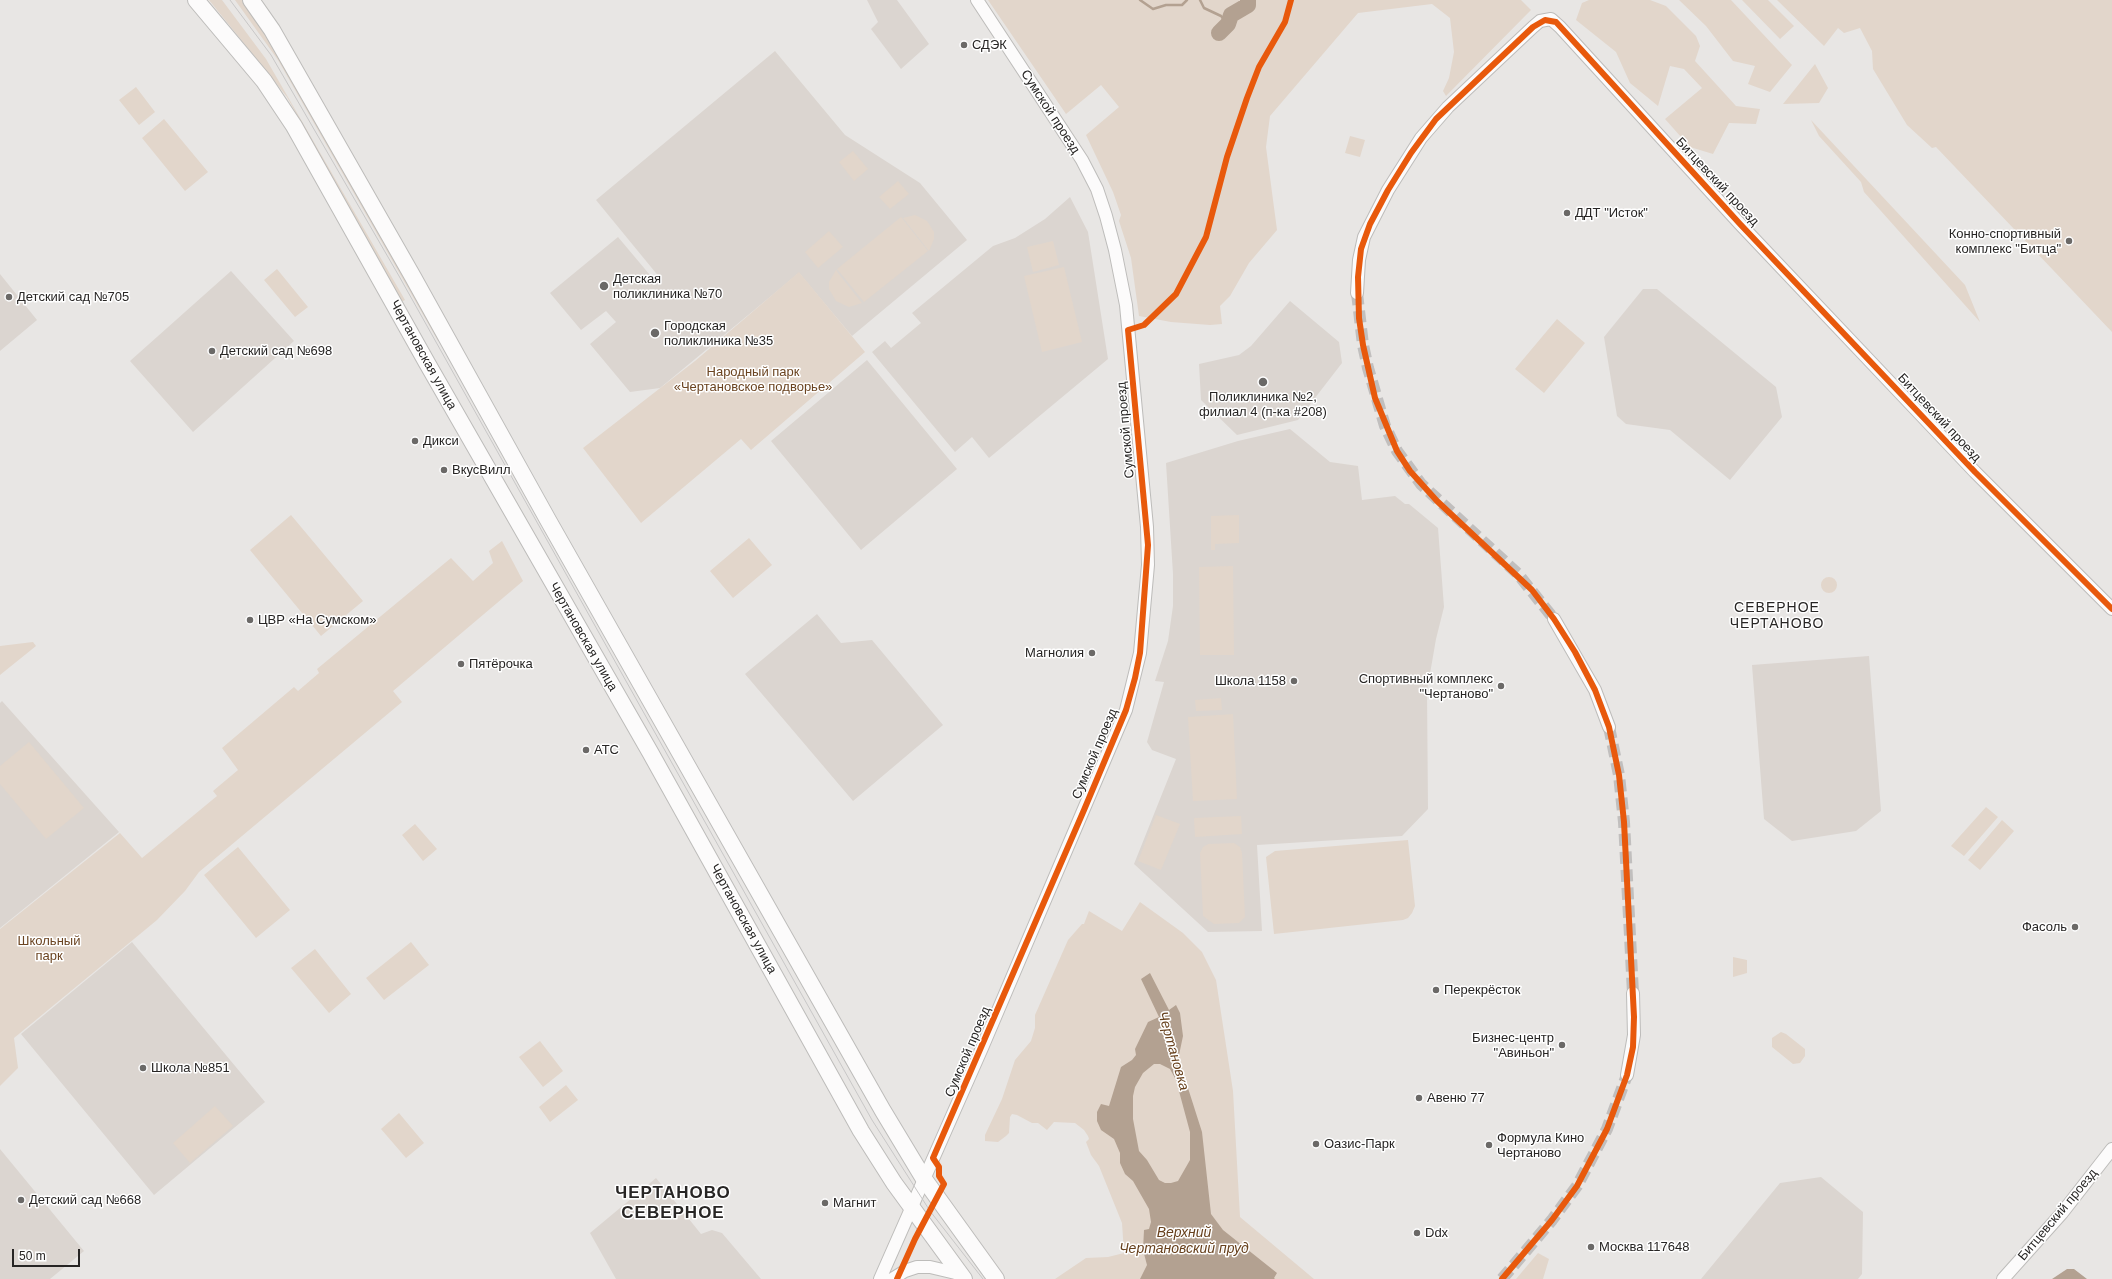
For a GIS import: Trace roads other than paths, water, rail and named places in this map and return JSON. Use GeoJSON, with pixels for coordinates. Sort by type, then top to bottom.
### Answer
{"type":"FeatureCollection","features":[{"type":"Feature","properties":{"kind":"main road","name":"Чертановская улица"},"geometry":{"type":"LineString","coordinates":[[196,0],[264,81],[294,126],[519,525],[653,758],[861,1131],[911,1208],[962,1277]]}},
{"type":"Feature","properties":{"kind":"main road","name":"Чертановская улица"},"geometry":{"type":"LineString","coordinates":[[251,0],[272,30],[413,277],[544,512],[876,1098],[924,1179],[996,1279]]}},
{"type":"Feature","properties":{"kind":"main road"},"geometry":{"type":"LineString","coordinates":[[519,525],[527,528],[534,525],[541,520],[544,512]]}},
{"type":"Feature","properties":{"kind":"main road"},"geometry":{"type":"LineString","coordinates":[[543,567],[546,558],[554,552],[564,553],[570,558]]}},
{"type":"Feature","properties":{"kind":"street","name":"Сумской проезд"},"geometry":{"type":"LineString","coordinates":[[880,1279],[1068,849],[1126,710],[1140,654],[1148,565],[1147,526],[1126,305],[1115,250],[1106,216],[1097,189],[1082,160],[977,0]]}},
{"type":"Feature","properties":{"kind":"street","name":"Битцевский проезд"},"geometry":{"type":"LineString","coordinates":[[1357,293],[1359,260],[1364,237],[1388,190],[1421,138],[1448,107],[1533,27],[1540,21],[1551,19],[1560,26],[1740,224],[1974,472],[2112,609]]}},
{"type":"Feature","properties":{"kind":"street"},"geometry":{"type":"LineString","coordinates":[[1554,619],[1596,690],[1609,727]]}},
{"type":"Feature","properties":{"kind":"street"},"geometry":{"type":"LineString","coordinates":[[1627,1076],[1634,1035],[1633,994]]}},
{"type":"Feature","properties":{"kind":"street","name":"Битцевский проезд"},"geometry":{"type":"LineString","coordinates":[[2003,1279],[2062,1213],[2112,1149]]}},
{"type":"Feature","properties":{"kind":"street"},"geometry":{"type":"LineString","coordinates":[[892,1279],[905,1271],[917,1267],[930,1267],[962,1277]]}},
{"type":"Feature","properties":{"kind":"water","name":"Верхний Чертановский пруд"},"geometry":{"type":"Polygon","coordinates":[[[1150,973],[1169,1010],[1176,1005],[1180,1013],[1183,1036],[1179,1055],[1180,1063],[1202,1132],[1211,1214],[1223,1230],[1277,1273],[1274,1278],[1275,1279],[1140,1279],[1147,1265],[1143,1250],[1144,1230],[1149,1229],[1151,1222],[1149,1209],[1133,1181],[1125,1174],[1120,1163],[1120,1153],[1114,1139],[1101,1130],[1097,1121],[1097,1112],[1101,1104],[1109,1106],[1121,1067],[1132,1060],[1136,1055],[1135,1049],[1148,1022],[1159,1017],[1141,979],[1150,973]],[[1154,1064],[1143,1073],[1135,1087],[1133,1096],[1133,1119],[1139,1151],[1147,1160],[1159,1180],[1165,1183],[1171,1183],[1178,1181],[1190,1160],[1190,1132],[1176,1080],[1170,1069],[1160,1064],[1154,1064]]]}},
{"type":"Feature","properties":{"kind":"water"},"geometry":{"type":"Polygon","coordinates":[[[2067,1269],[2074,1269],[2087,1279],[2052,1279],[2067,1269]]]}},
{"type":"Feature","properties":{"kind":"waterway"},"geometry":{"type":"LineString","coordinates":[[1140,0],[1153,9],[1166,5],[1182,5],[1187,0]]}},
{"type":"Feature","properties":{"kind":"waterway"},"geometry":{"type":"LineString","coordinates":[[1200,0],[1204,8],[1221,16],[1228,24]]}},
{"type":"Feature","properties":{"kind":"waterway","name":"Чертановка"},"geometry":{"type":"LineString","coordinates":[[1219,33],[1228,24],[1231,15],[1248,5],[1248,0]]}},
{"type":"Feature","properties":{"kind":"tunnel"},"geometry":{"type":"LineString","coordinates":[[1357,293],[1363,345],[1368,368],[1385,426],[1397,451],[1421,484],[1518,574],[1554,619]]}},
{"type":"Feature","properties":{"kind":"tunnel"},"geometry":{"type":"LineString","coordinates":[[1609,727],[1619,775],[1624,822],[1633,993]]}},
{"type":"Feature","properties":{"kind":"tunnel"},"geometry":{"type":"LineString","coordinates":[[1502,1279],[1552,1220],[1577,1186],[1607,1129],[1627,1075]]}},
{"type":"Feature","properties":{"kind":"tram line"},"geometry":{"type":"LineString","coordinates":[[230,0],[271,55],[399,276],[872,1120],[930,1211],[983,1279]]}},
{"type":"Feature","properties":{"kind":"place","name":"СДЭК"},"geometry":{"type":"Point","coordinates":[964,45]}},
{"type":"Feature","properties":{"kind":"place","name":"ДДТ \"Исток\""},"geometry":{"type":"Point","coordinates":[1567,213]}},
{"type":"Feature","properties":{"kind":"place","name":"Конно-спортивный комплекс \"Битца\""},"geometry":{"type":"Point","coordinates":[2069,241]}},
{"type":"Feature","properties":{"kind":"place","name":"Детская поликлиника №70"},"geometry":{"type":"Point","coordinates":[604,286]}},
{"type":"Feature","properties":{"kind":"place","name":"Детский сад №705"},"geometry":{"type":"Point","coordinates":[9,297]}},
{"type":"Feature","properties":{"kind":"place","name":"Городская поликлиника №35"},"geometry":{"type":"Point","coordinates":[655,333]}},
{"type":"Feature","properties":{"kind":"place","name":"Детский сад №698"},"geometry":{"type":"Point","coordinates":[212,351]}},
{"type":"Feature","properties":{"kind":"place","name":"Поликлиника №2, филиал 4 (п-ка #208)"},"geometry":{"type":"Point","coordinates":[1263,382]}},
{"type":"Feature","properties":{"kind":"place","name":"Дикси"},"geometry":{"type":"Point","coordinates":[415,441]}},
{"type":"Feature","properties":{"kind":"place","name":"ВкусВилл"},"geometry":{"type":"Point","coordinates":[444,470]}},
{"type":"Feature","properties":{"kind":"place","name":"ЦВР «На Сумском»"},"geometry":{"type":"Point","coordinates":[250,620]}},
{"type":"Feature","properties":{"kind":"place","name":"Магнолия"},"geometry":{"type":"Point","coordinates":[1092,653]}},
{"type":"Feature","properties":{"kind":"place","name":"Пятёрочка"},"geometry":{"type":"Point","coordinates":[461,664]}},
{"type":"Feature","properties":{"kind":"place","name":"Школа 1158"},"geometry":{"type":"Point","coordinates":[1294,681]}},
{"type":"Feature","properties":{"kind":"place","name":"Спортивный комплекс \"Чертаново\""},"geometry":{"type":"Point","coordinates":[1501,686]}},
{"type":"Feature","properties":{"kind":"place","name":"АТС"},"geometry":{"type":"Point","coordinates":[586,750]}},
{"type":"Feature","properties":{"kind":"place","name":"Фасоль"},"geometry":{"type":"Point","coordinates":[2075,927]}},
{"type":"Feature","properties":{"kind":"place","name":"Перекрёсток"},"geometry":{"type":"Point","coordinates":[1436,990]}},
{"type":"Feature","properties":{"kind":"place","name":"Бизнес-центр \"Авиньон\""},"geometry":{"type":"Point","coordinates":[1562,1045]}},
{"type":"Feature","properties":{"kind":"place","name":"Школа №851"},"geometry":{"type":"Point","coordinates":[143,1068]}},
{"type":"Feature","properties":{"kind":"place","name":"Авеню 77"},"geometry":{"type":"Point","coordinates":[1419,1098]}},
{"type":"Feature","properties":{"kind":"place","name":"Оазис-Парк"},"geometry":{"type":"Point","coordinates":[1316,1144]}},
{"type":"Feature","properties":{"kind":"place","name":"Формула Кино Чертаново"},"geometry":{"type":"Point","coordinates":[1489,1145]}},
{"type":"Feature","properties":{"kind":"place","name":"Детский сад №668"},"geometry":{"type":"Point","coordinates":[21,1200]}},
{"type":"Feature","properties":{"kind":"place","name":"Магнит"},"geometry":{"type":"Point","coordinates":[825,1203]}},
{"type":"Feature","properties":{"kind":"place","name":"Ddx"},"geometry":{"type":"Point","coordinates":[1417,1233]}},
{"type":"Feature","properties":{"kind":"place","name":"Москва 117648"},"geometry":{"type":"Point","coordinates":[1591,1247]}},
{"type":"Feature","properties":{"kind":"district","name":"СЕВЕРНОЕ ЧЕРТАНОВО"},"geometry":{"type":"Point","coordinates":[1777,616]}},
{"type":"Feature","properties":{"kind":"district","name":"ЧЕРТАНОВО СЕВЕРНОЕ"},"geometry":{"type":"Point","coordinates":[673,1203]}},
{"type":"Feature","properties":{"kind":"park label","name":"Народный парк «Чертановское подворье»"},"geometry":{"type":"Point","coordinates":[753,380]}},
{"type":"Feature","properties":{"kind":"park label","name":"Школьный парк"},"geometry":{"type":"Point","coordinates":[49,948]}}]}
